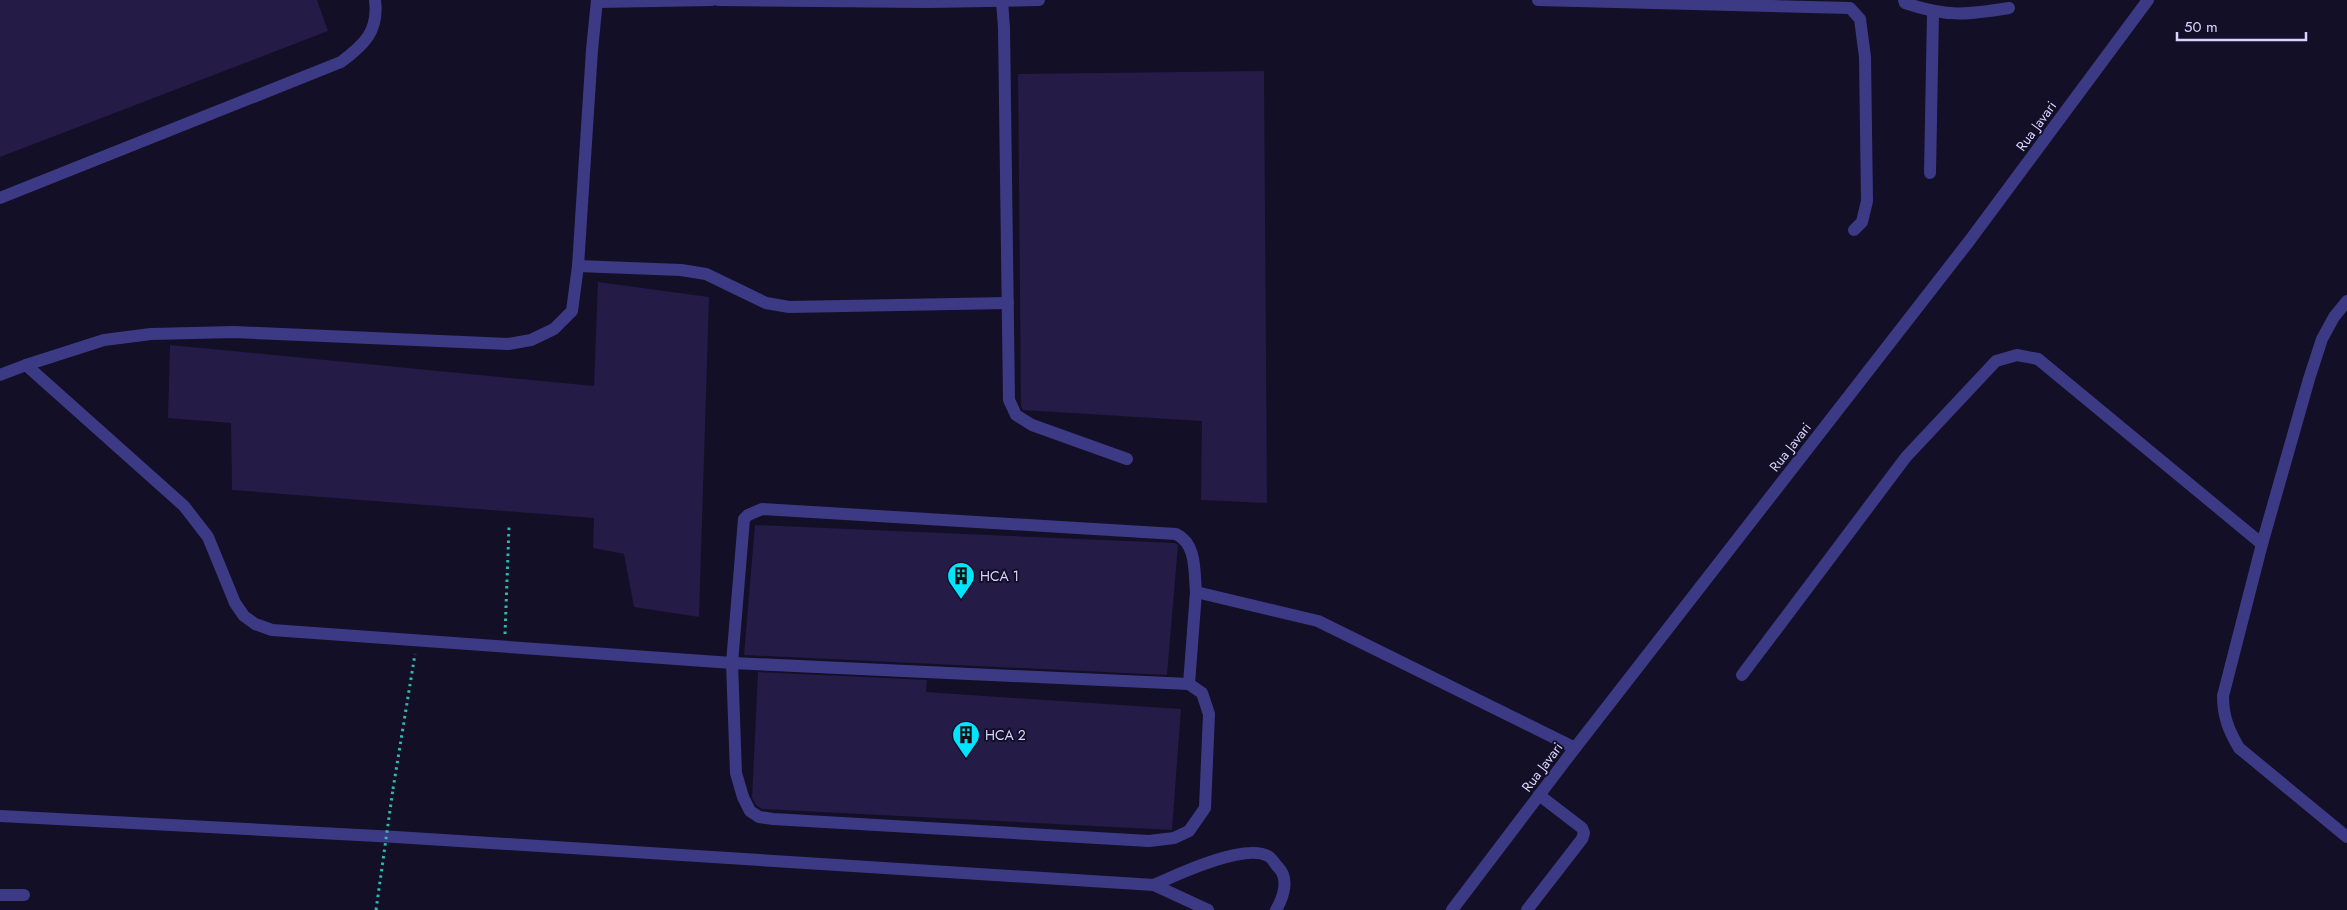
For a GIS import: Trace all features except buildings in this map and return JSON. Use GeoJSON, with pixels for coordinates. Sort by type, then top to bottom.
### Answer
{"type":"FeatureCollection","features":[{"type":"Feature","properties":{"kind":"street"},"geometry":{"type":"LineString","coordinates":[[0,198],[340,62],[360,48],[374,29],[376,0]]}},
{"type":"Feature","properties":{"kind":"street"},"geometry":{"type":"LineString","coordinates":[[0,375],[104,340],[151,334],[234,332],[508,344],[531,340],[554,329],[572,311],[578,266],[597,1],[712,0]]}},
{"type":"Feature","properties":{"kind":"street"},"geometry":{"type":"LineString","coordinates":[[718,0],[1039,0]]}},
{"type":"Feature","properties":{"kind":"street"},"geometry":{"type":"LineString","coordinates":[[1538,0],[1850,8],[1860,19],[1865,57],[1867,201],[1862,222],[1854,230]]}},
{"type":"Feature","properties":{"kind":"street"},"geometry":{"type":"LineString","coordinates":[[1904,0],[1906,3],[1933,13],[1974,14],[2009,8]]}},
{"type":"Feature","properties":{"kind":"street","name":"Rua Javari"},"geometry":{"type":"LineString","coordinates":[[1452,910],[1575,748],[1970,240],[2148,0]]}},
{"type":"Feature","properties":{"kind":"street"},"geometry":{"type":"LineString","coordinates":[[1002,1],[1004,28],[1009,400],[1016,415],[1032,425],[1127,459]]}},
{"type":"Feature","properties":{"kind":"street"},"geometry":{"type":"LineString","coordinates":[[1930,173],[1933,13]]}},
{"type":"Feature","properties":{"kind":"street"},"geometry":{"type":"LineString","coordinates":[[578,266],[681,270],[706,274],[766,303],[789,307],[1008,304]]}},
{"type":"Feature","properties":{"kind":"street"},"geometry":{"type":"LineString","coordinates":[[2347,301],[2334,317],[2322,339],[2262,544],[2226,677],[2223,696],[2223,713],[2230,732],[2239,748],[2347,838]]}},
{"type":"Feature","properties":{"kind":"street"},"geometry":{"type":"LineString","coordinates":[[1742,675],[1906,457],[1996,361],[2017,355],[2038,359],[2262,544]]}},
{"type":"Feature","properties":{"kind":"street"},"geometry":{"type":"LineString","coordinates":[[26,365],[184,506],[208,537],[235,604],[244,616],[255,624],[272,630],[732,663],[1190,684],[1202,693],[1209,714],[1205,808],[1190,831],[1174,838],[1149,841],[782,820],[759,817],[750,811],[743,797],[736,773],[732,663],[744,519],[755,511],[762,509],[1176,534],[1185,538],[1191,549],[1196,592],[1190,684]]}},
{"type":"Feature","properties":{"kind":"street"},"geometry":{"type":"LineString","coordinates":[[1196,592],[1318,621],[1575,748]]}},
{"type":"Feature","properties":{"kind":"street"},"geometry":{"type":"LineString","coordinates":[[1527,910],[1582,839],[1584,833],[1582,828],[1539,795]]}},
{"type":"Feature","properties":{"kind":"street"},"geometry":{"type":"LineString","coordinates":[[0,816],[396,837],[1154,885],[1208,910]]}},
{"type":"Feature","properties":{"kind":"street"},"geometry":{"type":"LineString","coordinates":[[1154,885],[1200,865],[1246,852],[1268,856],[1281,870],[1285,894],[1276,910]]}},
{"type":"Feature","properties":{"kind":"street"},"geometry":{"type":"LineString","coordinates":[[0,895],[24,896]]}},
{"type":"Feature","properties":{"kind":"path"},"geometry":{"type":"LineString","coordinates":[[504,647],[509,526]]}},
{"type":"Feature","properties":{"kind":"path"},"geometry":{"type":"LineString","coordinates":[[376,910],[417,641]]}},
{"type":"Feature","properties":{"kind":"place","name":"HCA 1"},"geometry":{"type":"Point","coordinates":[961,600]}},
{"type":"Feature","properties":{"kind":"place","name":"HCA 2"},"geometry":{"type":"Point","coordinates":[966,759]}}]}
